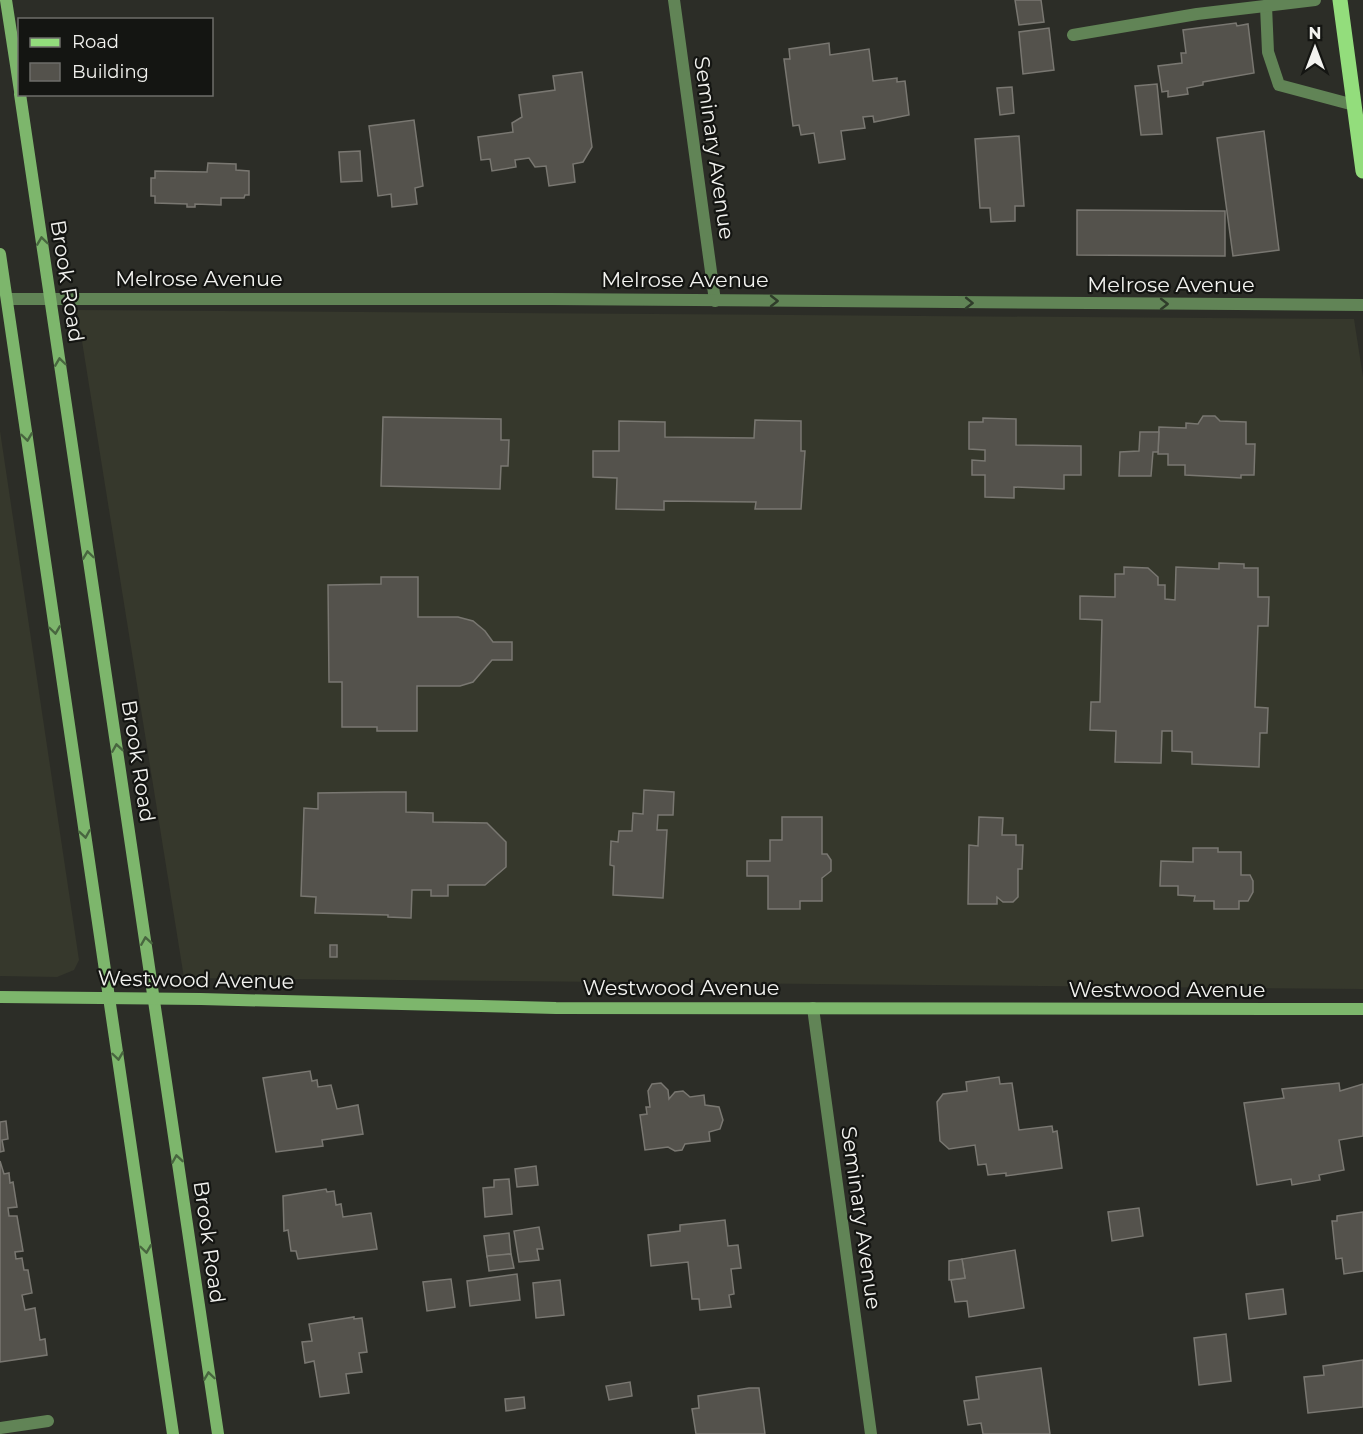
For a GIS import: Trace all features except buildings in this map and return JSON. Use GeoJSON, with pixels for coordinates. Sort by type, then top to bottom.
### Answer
{"type":"FeatureCollection","features":[{"type":"Feature","properties":{"kind":"main road","name":"Brook Road"},"geometry":{"type":"LineString","coordinates":[[6,0],[5,32],[18,85]]}},
{"type":"Feature","properties":{"kind":"main road"},"geometry":{"type":"LineString","coordinates":[[1340,0],[1363,171]]}},
{"type":"Feature","properties":{"kind":"main road","name":"Brook Road"},"geometry":{"type":"LineString","coordinates":[[20,96],[218,1434]]}},
{"type":"Feature","properties":{"kind":"main road"},"geometry":{"type":"LineString","coordinates":[[0,254],[173,1434]]}},
{"type":"Feature","properties":{"kind":"main road","name":"Westwood Avenue"},"geometry":{"type":"LineString","coordinates":[[0,997],[556,1008],[1363,1009]]}},
{"type":"Feature","properties":{"kind":"street","name":"Seminary Avenue"},"geometry":{"type":"LineString","coordinates":[[674,0],[716,301]]}},
{"type":"Feature","properties":{"kind":"street"},"geometry":{"type":"LineString","coordinates":[[1073,35],[1197,14],[1316,0]]}},
{"type":"Feature","properties":{"kind":"street"},"geometry":{"type":"LineString","coordinates":[[1266,6],[1268,52],[1279,85],[1354,105]]}},
{"type":"Feature","properties":{"kind":"street","name":"Melrose Avenue"},"geometry":{"type":"LineString","coordinates":[[7,299],[1363,305]]}},
{"type":"Feature","properties":{"kind":"street","name":"Seminary Avenue"},"geometry":{"type":"LineString","coordinates":[[813,1008],[871,1434]]}},
{"type":"Feature","properties":{"kind":"street"},"geometry":{"type":"LineString","coordinates":[[0,1428],[48,1421]]}},
{"type":"Feature","properties":{"kind":"shaded area"},"geometry":{"type":"Polygon","coordinates":[[[77,310],[1354,319],[1363,377],[1363,989],[184,978],[77,310]]]}},
{"type":"Feature","properties":{"kind":"shaded area"},"geometry":{"type":"Polygon","coordinates":[[[0,431],[79,960],[74,970],[57,977],[0,976],[0,431]]]}}]}
